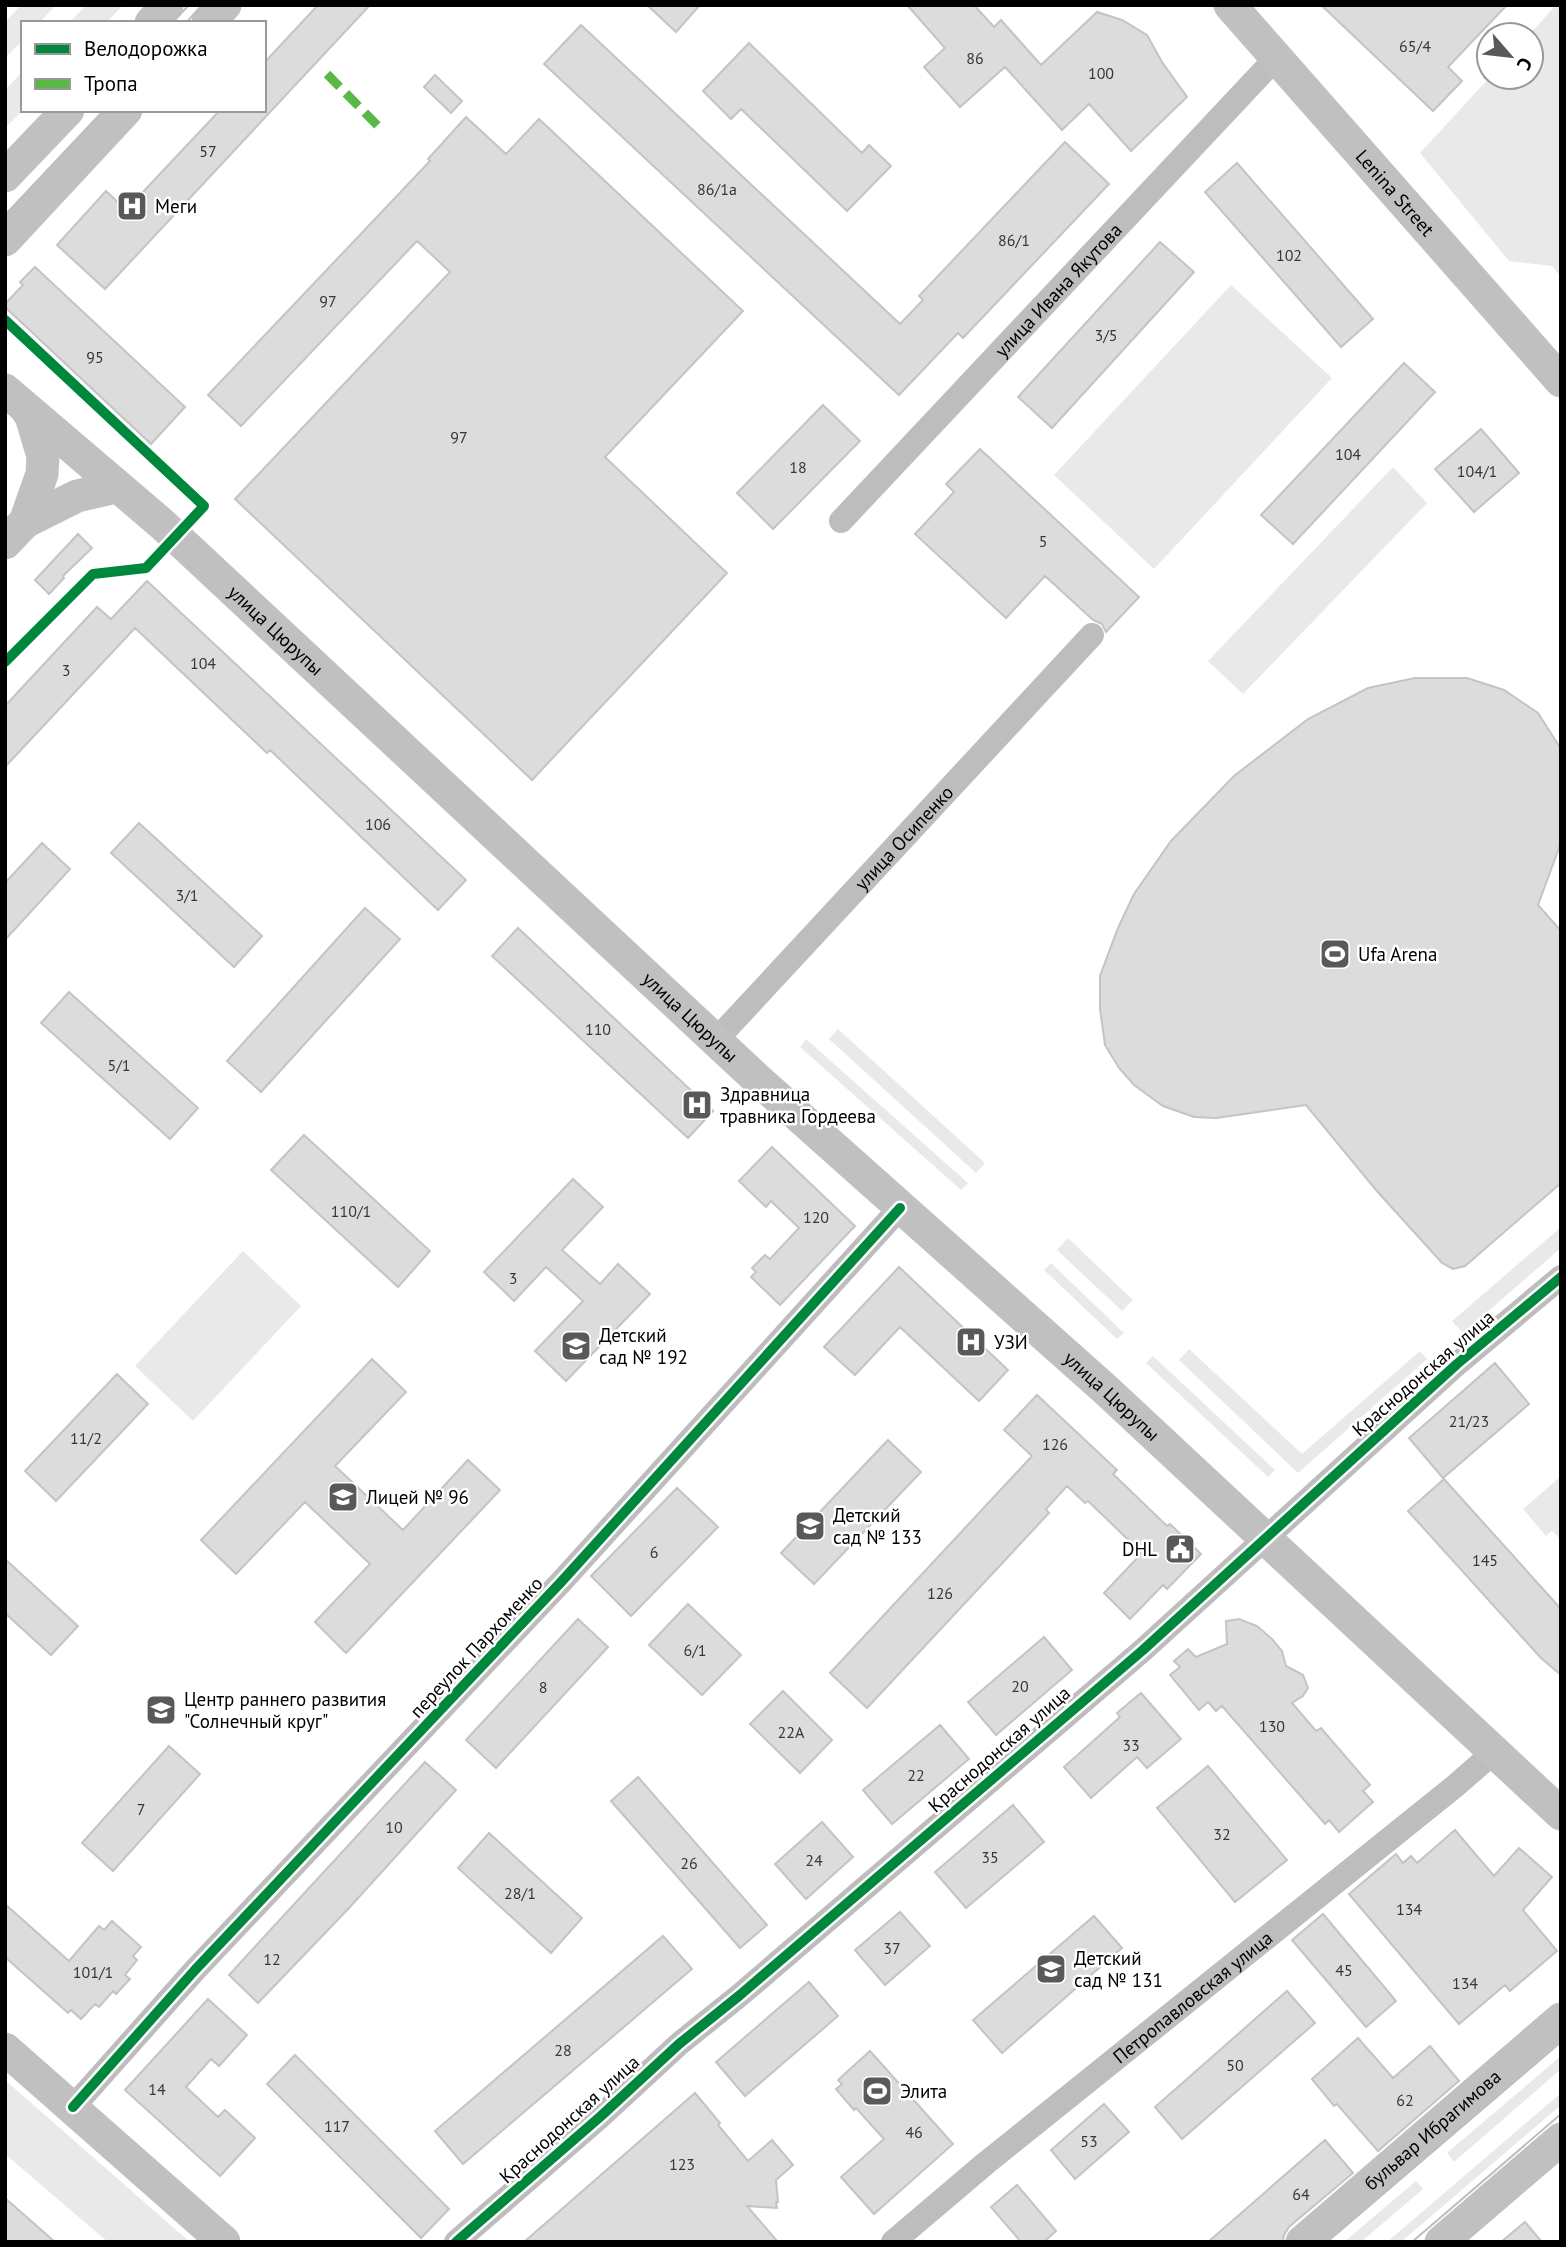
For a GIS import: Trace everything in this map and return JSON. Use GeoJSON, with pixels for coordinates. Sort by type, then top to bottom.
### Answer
{"type":"FeatureCollection","features":[{"type":"Feature","properties":{"kind":"main road"},"geometry":{"type":"LineString","coordinates":[[153,21],[167,5]]}},
{"type":"Feature","properties":{"kind":"main road"},"geometry":{"type":"LineString","coordinates":[[210,21],[225,5]]}},
{"type":"Feature","properties":{"kind":"main road","name":"Lenina Street"},"geometry":{"type":"LineString","coordinates":[[1230,5],[1561,381]]}},
{"type":"Feature","properties":{"kind":"main road"},"geometry":{"type":"LineString","coordinates":[[5,176],[66,112]]}},
{"type":"Feature","properties":{"kind":"main road"},"geometry":{"type":"LineString","coordinates":[[5,240],[124,112]]}},
{"type":"Feature","properties":{"kind":"main road","name":"улица Цюрупы"},"geometry":{"type":"LineString","coordinates":[[5,390],[18,409],[162,524],[716,1040],[900,1208],[1106,1390],[1561,1814]]}},
{"type":"Feature","properties":{"kind":"main road"},"geometry":{"type":"LineString","coordinates":[[15,532],[42,474],[43,456],[18,409]]}},
{"type":"Feature","properties":{"kind":"main road"},"geometry":{"type":"LineString","coordinates":[[15,532],[77,496],[116,487]]}},
{"type":"Feature","properties":{"kind":"main road","name":"бульвар Ибрагимова"},"geometry":{"type":"LineString","coordinates":[[1302,2242],[1561,2019]]}},
{"type":"Feature","properties":{"kind":"main road"},"geometry":{"type":"LineString","coordinates":[[5,2049],[224,2242]]}},
{"type":"Feature","properties":{"kind":"main road"},"geometry":{"type":"LineString","coordinates":[[1440,2242],[1561,2139]]}},
{"type":"Feature","properties":{"kind":"street","name":"улица Ивана Якутова"},"geometry":{"type":"LineString","coordinates":[[841,521],[1276,58]]}},
{"type":"Feature","properties":{"kind":"street","name":"улица Осипенко"},"geometry":{"type":"LineString","coordinates":[[716,1040],[1092,635]]}},
{"type":"Feature","properties":{"kind":"street","name":"переулок Пархоменко"},"geometry":{"type":"LineString","coordinates":[[73,2107],[195,1970],[562,1581],[900,1208]]}},
{"type":"Feature","properties":{"kind":"street","name":"Краснодонская улица"},"geometry":{"type":"LineString","coordinates":[[456,2242],[679,2044],[740,1995],[1143,1650],[1457,1364],[1561,1277]]}},
{"type":"Feature","properties":{"kind":"street","name":"Петропавловская улица"},"geometry":{"type":"LineString","coordinates":[[893,2242],[986,2163],[1493,1753]]}},
{"type":"Feature","properties":{"kind":"shaded area"},"geometry":{"type":"Polygon","coordinates":[[[21,5],[56,5],[41,21],[21,21],[21,42],[5,58],[5,22],[21,5]]]}},
{"type":"Feature","properties":{"kind":"shaded area"},"geometry":{"type":"Polygon","coordinates":[[[86,5],[123,5],[108,21],[71,21],[86,5]]]}},
{"type":"Feature","properties":{"kind":"shaded area"},"geometry":{"type":"Polygon","coordinates":[[[1556,5],[1561,5],[1561,277],[1552,266],[1509,261],[1420,153],[1477,91],[1545,91],[1545,21],[1542,21],[1556,5]]]}},
{"type":"Feature","properties":{"kind":"shaded area"},"geometry":{"type":"Polygon","coordinates":[[[21,73],[21,112],[5,128],[5,90],[21,73]]]}},
{"type":"Feature","properties":{"kind":"shaded area"},"geometry":{"type":"Polygon","coordinates":[[[1231,285],[1332,378],[1154,569],[1054,475],[1231,285]]]}},
{"type":"Feature","properties":{"kind":"shaded area"},"geometry":{"type":"Polygon","coordinates":[[[1393,467],[1427,503],[1243,694],[1208,661],[1393,467]]]}},
{"type":"Feature","properties":{"kind":"shaded area"},"geometry":{"type":"Polygon","coordinates":[[[838,1029],[985,1163],[976,1173],[829,1039],[838,1029]]]}},
{"type":"Feature","properties":{"kind":"shaded area"},"geometry":{"type":"Polygon","coordinates":[[[806,1039],[968,1183],[961,1190],[800,1047],[806,1039]]]}},
{"type":"Feature","properties":{"kind":"shaded area"},"geometry":{"type":"Polygon","coordinates":[[[1561,1227],[1561,1248],[1463,1333],[1452,1321],[1561,1227]]]}},
{"type":"Feature","properties":{"kind":"shaded area"},"geometry":{"type":"Polygon","coordinates":[[[1068,1238],[1133,1300],[1122,1311],[1057,1250],[1068,1238]]]}},
{"type":"Feature","properties":{"kind":"shaded area"},"geometry":{"type":"Polygon","coordinates":[[[243,1251],[301,1306],[193,1421],[135,1366],[243,1251]]]}},
{"type":"Feature","properties":{"kind":"shaded area"},"geometry":{"type":"Polygon","coordinates":[[[1051,1263],[1124,1333],[1117,1339],[1044,1270],[1051,1263]]]}},
{"type":"Feature","properties":{"kind":"shaded area"},"geometry":{"type":"Polygon","coordinates":[[[1189,1349],[1302,1454],[1420,1351],[1427,1359],[1298,1473],[1179,1360],[1189,1349]]]}},
{"type":"Feature","properties":{"kind":"shaded area"},"geometry":{"type":"Polygon","coordinates":[[[1153,1356],[1275,1470],[1268,1477],[1146,1363],[1153,1356]]]}},
{"type":"Feature","properties":{"kind":"shaded area"},"geometry":{"type":"Polygon","coordinates":[[[1561,1476],[1561,1540],[1552,1531],[1546,1536],[1523,1509],[1561,1476]]]}},
{"type":"Feature","properties":{"kind":"shaded area"},"geometry":{"type":"Polygon","coordinates":[[[1561,2056],[1561,2069],[1454,2162],[1447,2153],[1561,2056]]]}},
{"type":"Feature","properties":{"kind":"shaded area"},"geometry":{"type":"Polygon","coordinates":[[[5,2080],[190,2242],[108,2242],[5,2154],[5,2080]]]}},
{"type":"Feature","properties":{"kind":"shaded area"},"geometry":{"type":"Polygon","coordinates":[[[1561,2093],[1561,2105],[1401,2242],[1387,2242],[1561,2093]]]}},
{"type":"Feature","properties":{"kind":"shaded area"},"geometry":{"type":"Polygon","coordinates":[[[1416,2181],[1423,2189],[1361,2242],[1344,2242],[1416,2181]]]}},
{"type":"Feature","properties":{"kind":"building"},"geometry":{"type":"Polygon","coordinates":[[[318,5],[370,5],[105,289],[57,245],[106,191],[126,210],[218,112],[266,112],[266,61],[318,5]]]}},
{"type":"Feature","properties":{"kind":"building"},"geometry":{"type":"Polygon","coordinates":[[[647,5],[700,5],[676,32],[647,5]]]}},
{"type":"Feature","properties":{"kind":"building"},"geometry":{"type":"Polygon","coordinates":[[[907,5],[974,5],[994,27],[1001,20],[1041,65],[1097,12],[1122,20],[1147,35],[1187,97],[1131,151],[1089,104],[1062,130],[1005,67],[960,107],[924,67],[945,48],[907,5]]]}},
{"type":"Feature","properties":{"kind":"building"},"geometry":{"type":"Polygon","coordinates":[[[1321,5],[1507,5],[1492,21],[1475,21],[1475,39],[1448,67],[1462,81],[1433,111],[1321,5]]]}},
{"type":"Feature","properties":{"kind":"building"},"geometry":{"type":"Polygon","coordinates":[[[581,25],[900,324],[923,300],[919,296],[1065,142],[1109,184],[963,338],[958,333],[899,395],[544,64],[581,25]]]}},
{"type":"Feature","properties":{"kind":"building"},"geometry":{"type":"Polygon","coordinates":[[[749,43],[862,153],[869,145],[891,166],[847,211],[741,109],[731,119],[703,91],[749,43]]]}},
{"type":"Feature","properties":{"kind":"building"},"geometry":{"type":"Polygon","coordinates":[[[435,75],[462,101],[451,113],[424,87],[435,75]]]}},
{"type":"Feature","properties":{"kind":"building"},"geometry":{"type":"Polygon","coordinates":[[[466,117],[506,154],[539,119],[743,311],[605,457],[727,573],[532,780],[235,499],[450,272],[417,241],[241,426],[208,395],[430,161],[428,159],[466,117]]]}},
{"type":"Feature","properties":{"kind":"building"},"geometry":{"type":"Polygon","coordinates":[[[1237,163],[1373,319],[1341,347],[1205,192],[1237,163]]]}},
{"type":"Feature","properties":{"kind":"building"},"geometry":{"type":"Polygon","coordinates":[[[1160,242],[1194,272],[1052,428],[1018,397],[1160,242]]]}},
{"type":"Feature","properties":{"kind":"building"},"geometry":{"type":"Polygon","coordinates":[[[35,267],[185,407],[151,444],[5,307],[23,285],[20,282],[35,267]]]}},
{"type":"Feature","properties":{"kind":"building"},"geometry":{"type":"Polygon","coordinates":[[[1404,363],[1435,392],[1293,544],[1261,515],[1404,363]]]}},
{"type":"Feature","properties":{"kind":"building"},"geometry":{"type":"Polygon","coordinates":[[[823,405],[860,441],[773,529],[737,493],[823,405]]]}},
{"type":"Feature","properties":{"kind":"building"},"geometry":{"type":"Polygon","coordinates":[[[1481,429],[1519,473],[1474,512],[1435,469],[1481,429]]]}},
{"type":"Feature","properties":{"kind":"building"},"geometry":{"type":"Polygon","coordinates":[[[980,449],[1139,597],[1106,632],[1102,624],[1093,620],[1045,576],[1006,618],[915,534],[954,492],[946,484],[980,449]]]}},
{"type":"Feature","properties":{"kind":"building"},"geometry":{"type":"Polygon","coordinates":[[[78,534],[92,548],[49,594],[35,580],[78,534]]]}},
{"type":"Feature","properties":{"kind":"building"},"geometry":{"type":"Polygon","coordinates":[[[147,581],[466,880],[438,910],[270,750],[267,753],[135,628],[5,767],[5,706],[97,607],[111,619],[147,581]]]}},
{"type":"Feature","properties":{"kind":"building","name":"Ufa Arena"},"geometry":{"type":"Polygon","coordinates":[[[1415,678],[1467,678],[1504,690],[1538,713],[1561,749],[1561,836],[1538,905],[1561,931],[1561,1183],[1465,1266],[1453,1269],[1442,1263],[1376,1190],[1306,1105],[1216,1118],[1194,1117],[1163,1106],[1134,1085],[1119,1068],[1105,1045],[1100,1009],[1100,976],[1118,928],[1134,894],[1171,841],[1234,776],[1308,719],[1368,688],[1415,678]]]}},
{"type":"Feature","properties":{"kind":"building"},"geometry":{"type":"Polygon","coordinates":[[[139,823],[262,936],[234,967],[111,853],[139,823]]]}},
{"type":"Feature","properties":{"kind":"building"},"geometry":{"type":"Polygon","coordinates":[[[42,843],[70,869],[5,940],[5,883],[42,843]]]}},
{"type":"Feature","properties":{"kind":"building"},"geometry":{"type":"Polygon","coordinates":[[[365,908],[400,939],[261,1092],[227,1061],[365,908]]]}},
{"type":"Feature","properties":{"kind":"building"},"geometry":{"type":"Polygon","coordinates":[[[518,928],[713,1111],[688,1138],[492,956],[518,928]]]}},
{"type":"Feature","properties":{"kind":"building"},"geometry":{"type":"Polygon","coordinates":[[[69,992],[198,1108],[170,1139],[41,1023],[69,992]]]}},
{"type":"Feature","properties":{"kind":"building"},"geometry":{"type":"Polygon","coordinates":[[[304,1135],[430,1251],[398,1287],[271,1170],[304,1135]]]}},
{"type":"Feature","properties":{"kind":"building"},"geometry":{"type":"Polygon","coordinates":[[[772,1147],[855,1226],[780,1305],[751,1277],[756,1272],[752,1268],[765,1255],[770,1259],[799,1228],[771,1201],[766,1207],[739,1181],[772,1147]]]}},
{"type":"Feature","properties":{"kind":"building"},"geometry":{"type":"Polygon","coordinates":[[[573,1179],[603,1207],[562,1250],[600,1284],[618,1264],[650,1294],[566,1381],[535,1351],[583,1301],[546,1267],[514,1301],[484,1272],[573,1179]]]}},
{"type":"Feature","properties":{"kind":"building"},"geometry":{"type":"Polygon","coordinates":[[[899,1267],[1008,1370],[979,1401],[900,1327],[855,1375],[824,1347],[899,1267]]]}},
{"type":"Feature","properties":{"kind":"building"},"geometry":{"type":"Polygon","coordinates":[[[372,1359],[406,1392],[335,1466],[403,1530],[468,1460],[500,1490],[346,1653],[315,1622],[370,1564],[305,1502],[236,1574],[201,1540],[372,1359]]]}},
{"type":"Feature","properties":{"kind":"building"},"geometry":{"type":"Polygon","coordinates":[[[1495,1363],[1529,1404],[1443,1478],[1409,1438],[1495,1363]]]}},
{"type":"Feature","properties":{"kind":"building"},"geometry":{"type":"Polygon","coordinates":[[[117,1374],[148,1404],[56,1501],[25,1471],[117,1374]]]}},
{"type":"Feature","properties":{"kind":"building"},"geometry":{"type":"Polygon","coordinates":[[[1037,1395],[1117,1470],[1113,1474],[1167,1526],[1170,1524],[1201,1554],[1167,1589],[1163,1585],[1130,1619],[1104,1593],[1142,1553],[1088,1501],[1085,1503],[1067,1486],[1046,1509],[1049,1513],[867,1708],[830,1673],[1032,1456],[1004,1430],[1037,1395]]]}},
{"type":"Feature","properties":{"kind":"building"},"geometry":{"type":"Polygon","coordinates":[[[888,1440],[921,1472],[814,1584],[781,1553],[888,1440]]]}},
{"type":"Feature","properties":{"kind":"building"},"geometry":{"type":"Polygon","coordinates":[[[1444,1479],[1561,1609],[1561,1675],[1541,1658],[1408,1511],[1444,1479]]]}},
{"type":"Feature","properties":{"kind":"building"},"geometry":{"type":"Polygon","coordinates":[[[677,1488],[718,1527],[631,1616],[591,1576],[677,1488]]]}},
{"type":"Feature","properties":{"kind":"building"},"geometry":{"type":"Polygon","coordinates":[[[5,1559],[78,1626],[51,1655],[5,1613],[5,1559]]]}},
{"type":"Feature","properties":{"kind":"building"},"geometry":{"type":"Polygon","coordinates":[[[688,1604],[741,1655],[702,1695],[649,1645],[688,1604]]]}},
{"type":"Feature","properties":{"kind":"building"},"geometry":{"type":"Polygon","coordinates":[[[578,1619],[608,1647],[496,1768],[466,1740],[578,1619]]]}},
{"type":"Feature","properties":{"kind":"building"},"geometry":{"type":"Polygon","coordinates":[[[1239,1619],[1257,1626],[1272,1639],[1282,1651],[1286,1666],[1303,1675],[1308,1688],[1303,1696],[1292,1703],[1316,1731],[1321,1728],[1370,1785],[1363,1791],[1373,1802],[1339,1832],[1329,1820],[1325,1824],[1222,1706],[1216,1711],[1208,1702],[1199,1710],[1170,1675],[1180,1667],[1174,1661],[1188,1649],[1196,1657],[1227,1644],[1226,1621],[1239,1619]]]}},
{"type":"Feature","properties":{"kind":"building"},"geometry":{"type":"Polygon","coordinates":[[[1044,1637],[1072,1670],[996,1735],[968,1702],[1044,1637]]]}},
{"type":"Feature","properties":{"kind":"building"},"geometry":{"type":"Polygon","coordinates":[[[783,1691],[832,1740],[800,1773],[750,1724],[783,1691]]]}},
{"type":"Feature","properties":{"kind":"building"},"geometry":{"type":"Polygon","coordinates":[[[1141,1693],[1181,1739],[1147,1768],[1137,1757],[1091,1798],[1064,1767],[1120,1717],[1117,1713],[1141,1693]]]}},
{"type":"Feature","properties":{"kind":"building"},"geometry":{"type":"Polygon","coordinates":[[[940,1725],[969,1759],[892,1824],[863,1790],[940,1725]]]}},
{"type":"Feature","properties":{"kind":"building"},"geometry":{"type":"Polygon","coordinates":[[[169,1746],[200,1774],[113,1871],[82,1843],[169,1746]]]}},
{"type":"Feature","properties":{"kind":"building"},"geometry":{"type":"Polygon","coordinates":[[[425,1762],[456,1790],[258,2003],[229,1975],[425,1762]]]}},
{"type":"Feature","properties":{"kind":"building"},"geometry":{"type":"Polygon","coordinates":[[[1208,1766],[1287,1860],[1235,1902],[1157,1808],[1208,1766]]]}},
{"type":"Feature","properties":{"kind":"building"},"geometry":{"type":"Polygon","coordinates":[[[638,1777],[767,1925],[740,1948],[611,1801],[638,1777]]]}},
{"type":"Feature","properties":{"kind":"building"},"geometry":{"type":"Polygon","coordinates":[[[1013,1805],[1044,1842],[966,1908],[935,1872],[1013,1805]]]}},
{"type":"Feature","properties":{"kind":"building"},"geometry":{"type":"Polygon","coordinates":[[[822,1822],[853,1857],[806,1899],[775,1864],[822,1822]]]}},
{"type":"Feature","properties":{"kind":"building"},"geometry":{"type":"Polygon","coordinates":[[[1455,1830],[1494,1876],[1519,1848],[1552,1877],[1523,1910],[1557,1951],[1510,1991],[1505,1985],[1459,2024],[1349,1894],[1396,1854],[1403,1863],[1411,1856],[1417,1863],[1455,1830]]]}},
{"type":"Feature","properties":{"kind":"building"},"geometry":{"type":"Polygon","coordinates":[[[489,1833],[582,1918],[551,1953],[458,1868],[489,1833]]]}},
{"type":"Feature","properties":{"kind":"building"},"geometry":{"type":"Polygon","coordinates":[[[5,1904],[69,1961],[99,1926],[104,1930],[112,1921],[141,1947],[133,1956],[137,1960],[125,1975],[130,1979],[116,1994],[113,1991],[99,2007],[95,2004],[81,2019],[71,2010],[68,2013],[5,1957],[5,1904]]]}},
{"type":"Feature","properties":{"kind":"building"},"geometry":{"type":"Polygon","coordinates":[[[900,1912],[930,1946],[885,1985],[855,1950],[900,1912]]]}},
{"type":"Feature","properties":{"kind":"building"},"geometry":{"type":"Polygon","coordinates":[[[1323,1914],[1396,2001],[1366,2027],[1292,1940],[1323,1914]]]}},
{"type":"Feature","properties":{"kind":"building"},"geometry":{"type":"Polygon","coordinates":[[[1094,1916],[1122,1948],[1002,2053],[973,2020],[1094,1916]]]}},
{"type":"Feature","properties":{"kind":"building"},"geometry":{"type":"Polygon","coordinates":[[[663,1936],[692,1969],[463,2164],[435,2131],[663,1936]]]}},
{"type":"Feature","properties":{"kind":"building"},"geometry":{"type":"Polygon","coordinates":[[[809,1982],[838,2016],[745,2096],[716,2062],[809,1982]]]}},
{"type":"Feature","properties":{"kind":"building"},"geometry":{"type":"Polygon","coordinates":[[[1287,1991],[1315,2023],[1182,2139],[1155,2107],[1287,1991]]]}},
{"type":"Feature","properties":{"kind":"building"},"geometry":{"type":"Polygon","coordinates":[[[208,1999],[247,2035],[219,2066],[211,2059],[186,2087],[218,2117],[225,2110],[255,2138],[220,2176],[125,2090],[208,1999]]]}},
{"type":"Feature","properties":{"kind":"building"},"geometry":{"type":"Polygon","coordinates":[[[1358,2038],[1393,2078],[1430,2046],[1459,2081],[1378,2151],[1312,2079],[1358,2038]]]}},
{"type":"Feature","properties":{"kind":"building"},"geometry":{"type":"Polygon","coordinates":[[[870,2051],[953,2144],[874,2214],[841,2177],[884,2139],[836,2089],[842,2084],[838,2080],[870,2051]]]}},
{"type":"Feature","properties":{"kind":"building"},"geometry":{"type":"Polygon","coordinates":[[[295,2055],[449,2209],[421,2238],[267,2084],[295,2055]]]}},
{"type":"Feature","properties":{"kind":"building"},"geometry":{"type":"Polygon","coordinates":[[[695,2093],[748,2161],[772,2140],[793,2165],[776,2180],[777,2208],[747,2206],[778,2242],[524,2242],[695,2093]]]}},
{"type":"Feature","properties":{"kind":"building"},"geometry":{"type":"Polygon","coordinates":[[[1104,2104],[1129,2132],[1075,2179],[1051,2150],[1104,2104]]]}},
{"type":"Feature","properties":{"kind":"building"},"geometry":{"type":"Polygon","coordinates":[[[1325,2140],[1353,2173],[1289,2227],[1283,2242],[1208,2242],[1325,2140]]]}},
{"type":"Feature","properties":{"kind":"building"},"geometry":{"type":"Polygon","coordinates":[[[1017,2185],[1056,2231],[1044,2242],[1021,2242],[991,2207],[1017,2185]]]}},
{"type":"Feature","properties":{"kind":"building"},"geometry":{"type":"Polygon","coordinates":[[[5,2198],[55,2242],[5,2242],[5,2198]]]}},
{"type":"Feature","properties":{"kind":"building"},"geometry":{"type":"Polygon","coordinates":[[[1525,2222],[1542,2242],[1501,2242],[1525,2222]]]}},
{"type":"Feature","properties":{"kind":"tram line"},"geometry":{"type":"LineString","coordinates":[[174,21],[189,5]]}},
{"type":"Feature","properties":{"kind":"tram line"},"geometry":{"type":"LineString","coordinates":[[188,21],[202,5]]}},
{"type":"Feature","properties":{"kind":"tram line"},"geometry":{"type":"LineString","coordinates":[[5,215],[102,112]]}},
{"type":"Feature","properties":{"kind":"tram line"},"geometry":{"type":"LineString","coordinates":[[1327,2242],[1561,2042]]}},
{"type":"Feature","properties":{"kind":"tram line"},"geometry":{"type":"LineString","coordinates":[[1412,2242],[1561,2114]]}},
{"type":"Feature","properties":{"kind":"marked path"},"geometry":{"type":"LineString","coordinates":[[327,74],[379,127]]}},
{"type":"Feature","properties":{"kind":"cycle path"},"geometry":{"type":"LineString","coordinates":[[5,320],[204,506],[146,568],[93,574],[5,662]]}},
{"type":"Feature","properties":{"kind":"cycle path"},"geometry":{"type":"LineString","coordinates":[[73,2107],[195,1970],[562,1581],[900,1208]]}},
{"type":"Feature","properties":{"kind":"cycle path"},"geometry":{"type":"LineString","coordinates":[[456,2242],[679,2044],[740,1995],[1143,1650],[1457,1364],[1561,1277]]}},
{"type":"Feature","properties":{"kind":"place","name":"Меги"},"geometry":{"type":"Point","coordinates":[132,206]}},
{"type":"Feature","properties":{"kind":"place","name":"Ufa Arena"},"geometry":{"type":"Point","coordinates":[1335,954]}},
{"type":"Feature","properties":{"kind":"place","name":"Здравница травника Гордеева"},"geometry":{"type":"Point","coordinates":[697,1105]}},
{"type":"Feature","properties":{"kind":"place","name":"УЗИ"},"geometry":{"type":"Point","coordinates":[971,1342]}},
{"type":"Feature","properties":{"kind":"place","name":"Детский сад № 192"},"geometry":{"type":"Point","coordinates":[576,1346]}},
{"type":"Feature","properties":{"kind":"place","name":"Лицей № 96"},"geometry":{"type":"Point","coordinates":[343,1497]}},
{"type":"Feature","properties":{"kind":"place","name":"Детский сад № 133"},"geometry":{"type":"Point","coordinates":[810,1526]}},
{"type":"Feature","properties":{"kind":"place","name":"DHL"},"geometry":{"type":"Point","coordinates":[1180,1549]}},
{"type":"Feature","properties":{"kind":"place","name":"Центр раннего развития \"Солнечный круг\""},"geometry":{"type":"Point","coordinates":[161,1710]}},
{"type":"Feature","properties":{"kind":"place","name":"Детский сад № 131"},"geometry":{"type":"Point","coordinates":[1051,1969]}},
{"type":"Feature","properties":{"kind":"place","name":"Элита"},"geometry":{"type":"Point","coordinates":[877,2091]}}]}
